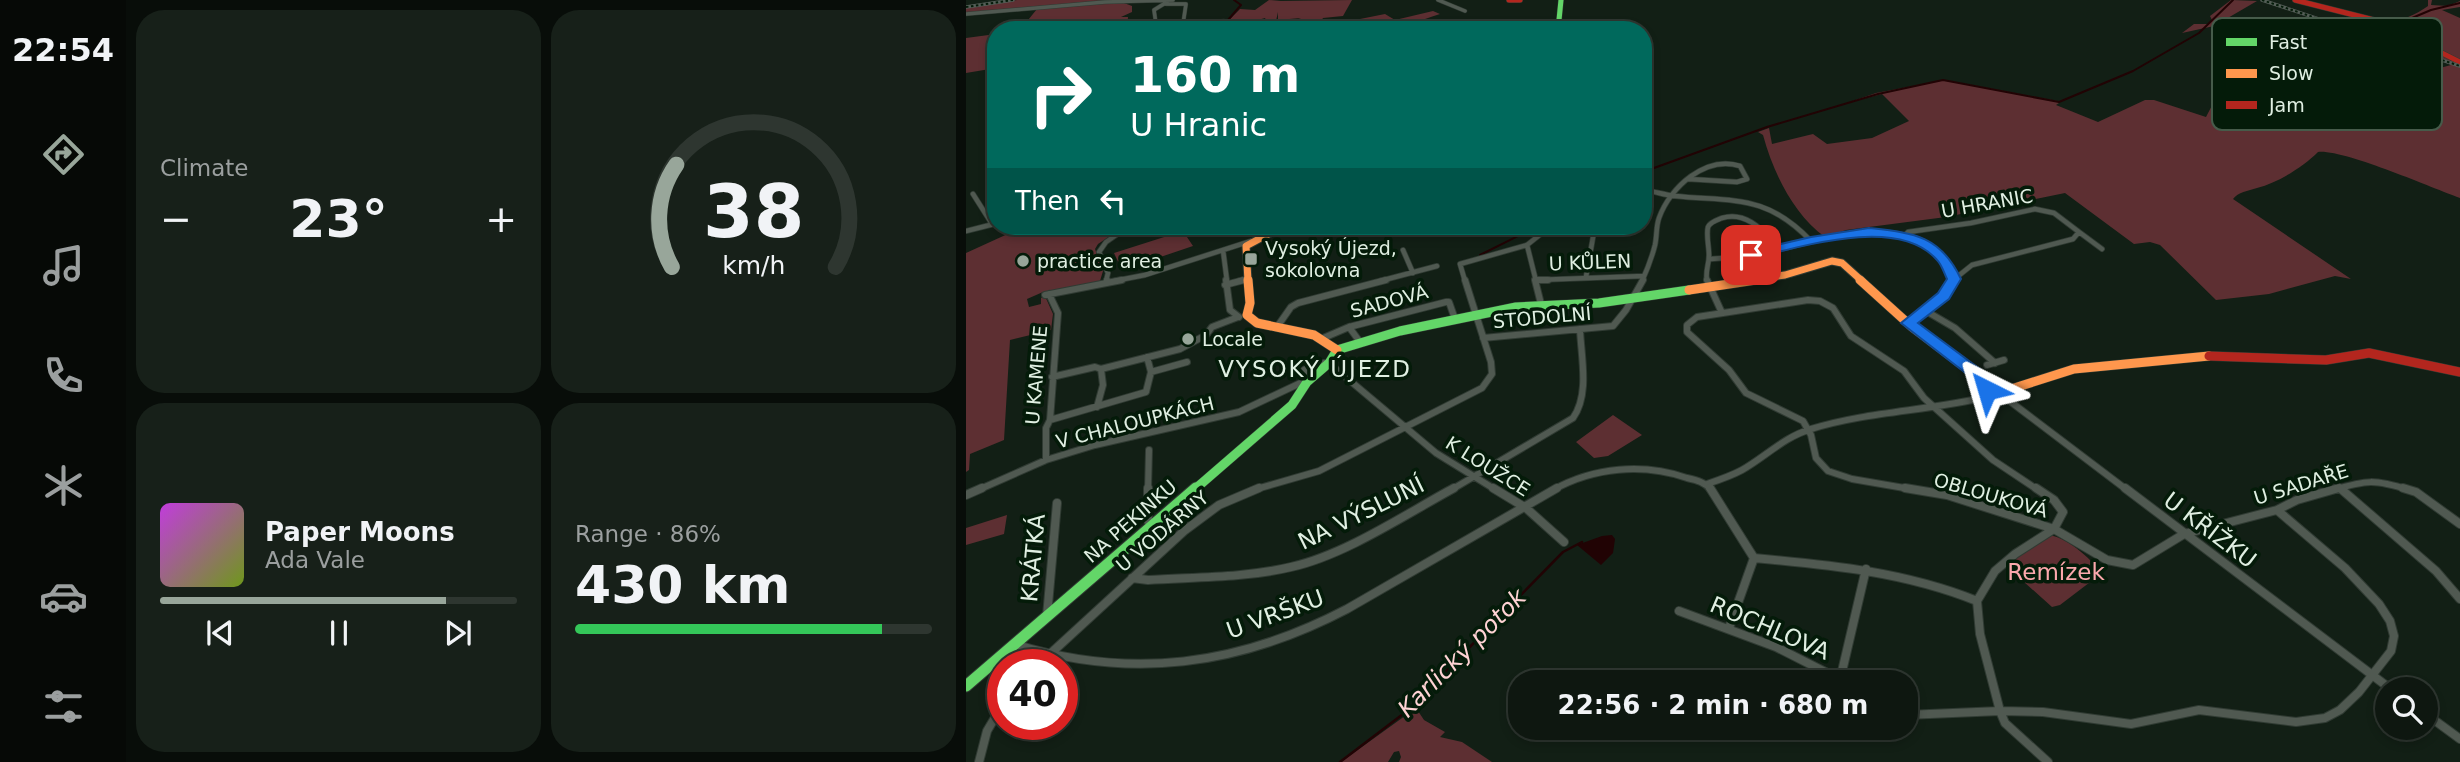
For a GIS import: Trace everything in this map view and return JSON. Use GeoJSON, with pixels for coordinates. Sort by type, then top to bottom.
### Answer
{"type":"FeatureCollection","features":[{"type":"Feature","properties":{"kind":"street"},"geometry":{"type":"LineString","coordinates":[[1156,21],[1154,10],[1173,0]]}},
{"type":"Feature","properties":{"kind":"street"},"geometry":{"type":"LineString","coordinates":[[966,14],[1105,2],[1173,0]]}},
{"type":"Feature","properties":{"kind":"street"},"geometry":{"type":"LineString","coordinates":[[1438,0],[1465,11]]}},
{"type":"Feature","properties":{"kind":"street"},"geometry":{"type":"LineString","coordinates":[[1509,0],[1520,0]]}},
{"type":"Feature","properties":{"kind":"street"},"geometry":{"type":"LineString","coordinates":[[1559,21],[1560,0]]}},
{"type":"Feature","properties":{"kind":"street"},"geometry":{"type":"LineString","coordinates":[[2295,0],[2363,18]]}},
{"type":"Feature","properties":{"kind":"street"},"geometry":{"type":"LineString","coordinates":[[1163,5],[1185,4],[1183,21]]}},
{"type":"Feature","properties":{"kind":"street"},"geometry":{"type":"LineString","coordinates":[[2442,53],[2460,62]]}},
{"type":"Feature","properties":{"kind":"street"},"geometry":{"type":"LineString","coordinates":[[1727,163],[1740,166],[1747,177],[1740,182],[1688,179],[1695,173],[1727,163]]}},
{"type":"Feature","properties":{"kind":"street","name":"STODOLNÍ"},"geometry":{"type":"LineString","coordinates":[[1483,338],[1613,326],[1644,276],[1656,243],[1658,219],[1688,179]]}},
{"type":"Feature","properties":{"kind":"street"},"geometry":{"type":"LineString","coordinates":[[1652,192],[1673,196],[1732,198],[1759,203],[1790,221],[1811,241]]}},
{"type":"Feature","properties":{"kind":"street"},"geometry":{"type":"LineString","coordinates":[[973,194],[987,214]]}},
{"type":"Feature","properties":{"kind":"street","name":"U HRANIC"},"geometry":{"type":"LineString","coordinates":[[1904,236],[1908,232],[1971,223],[2035,208],[2054,213],[2102,249]]}},
{"type":"Feature","properties":{"kind":"street"},"geometry":{"type":"LineString","coordinates":[[1723,313],[1709,288],[1705,268],[1709,259],[1709,226],[1724,217],[1750,220],[1781,248]]}},
{"type":"Feature","properties":{"kind":"street"},"geometry":{"type":"LineString","coordinates":[[966,231],[987,226]]}},
{"type":"Feature","properties":{"kind":"street"},"geometry":{"type":"LineString","coordinates":[[1709,259],[1751,255],[1811,241],[1869,232],[1904,236],[1936,251],[1950,267],[1954,279]]}},
{"type":"Feature","properties":{"kind":"street"},"geometry":{"type":"LineString","coordinates":[[1909,323],[1947,292],[1954,279],[1979,262],[2068,240],[2077,237],[2079,232]]}},
{"type":"Feature","properties":{"kind":"street"},"geometry":{"type":"LineString","coordinates":[[1116,235],[1101,246],[1099,253],[1108,272],[1106,283],[1145,275],[1264,235]]}},
{"type":"Feature","properties":{"kind":"street"},"geometry":{"type":"LineString","coordinates":[[1483,338],[1460,264],[1527,245],[1540,235]]}},
{"type":"Feature","properties":{"kind":"street"},"geometry":{"type":"LineString","coordinates":[[1586,277],[1593,235]]}},
{"type":"Feature","properties":{"kind":"street"},"geometry":{"type":"LineString","coordinates":[[1243,316],[1249,278],[1246,248],[1253,240]]}},
{"type":"Feature","properties":{"kind":"street"},"geometry":{"type":"LineString","coordinates":[[1527,245],[1541,304]]}},
{"type":"Feature","properties":{"kind":"street"},"geometry":{"type":"LineString","coordinates":[[1223,250],[1230,310],[1257,323],[1309,333],[1336,350]]}},
{"type":"Feature","properties":{"kind":"street"},"geometry":{"type":"LineString","coordinates":[[1403,250],[1413,272]]}},
{"type":"Feature","properties":{"kind":"street"},"geometry":{"type":"LineString","coordinates":[[1329,363],[1336,350],[1455,319],[1541,304],[1599,303],[1709,288],[1785,275],[1837,261],[1909,323],[1990,386],[2000,385],[2008,394]]}},
{"type":"Feature","properties":{"kind":"street"},"geometry":{"type":"LineString","coordinates":[[1277,327],[1291,307],[1298,303],[1437,266]]}},
{"type":"Feature","properties":{"kind":"street","name":"U KŮLEN"},"geometry":{"type":"LineString","coordinates":[[1536,280],[1644,276]]}},
{"type":"Feature","properties":{"kind":"street"},"geometry":{"type":"LineString","coordinates":[[1226,285],[1249,278]]}},
{"type":"Feature","properties":{"kind":"street","name":"U KAMENE"},"geometry":{"type":"LineString","coordinates":[[1046,460],[1046,428],[1050,420],[1058,313],[1047,295],[1106,283]]}},
{"type":"Feature","properties":{"kind":"street"},"geometry":{"type":"LineString","coordinates":[[1809,429],[1796,417],[1746,393],[1729,370],[1687,332],[1687,325],[1691,320],[1808,300],[1828,304],[1851,336],[1904,371],[1917,391],[1939,409]]}},
{"type":"Feature","properties":{"kind":"street","name":"SADOVÁ"},"geometry":{"type":"LineString","coordinates":[[1321,339],[1349,327],[1446,302],[1449,302],[1455,319]]}},
{"type":"Feature","properties":{"kind":"street"},"geometry":{"type":"LineString","coordinates":[[1926,311],[1955,328],[1995,363]]}},
{"type":"Feature","properties":{"kind":"street"},"geometry":{"type":"LineString","coordinates":[[1052,377],[1095,367],[1101,369],[1187,346],[1208,335],[1212,327],[1243,316]]}},
{"type":"Feature","properties":{"kind":"street"},"geometry":{"type":"LineString","coordinates":[[1349,327],[1360,342]]}},
{"type":"Feature","properties":{"kind":"street","name":"NA VÝSLUNÍ"},"geometry":{"type":"LineString","coordinates":[[1132,578],[1148,580],[1258,573],[1293,567],[1334,552],[1477,476],[1577,413],[1583,396],[1580,329]]}},
{"type":"Feature","properties":{"kind":"street","name":"U VODÁRNY"},"geometry":{"type":"LineString","coordinates":[[1055,649],[1205,513],[1255,489],[1320,471],[1482,388],[1492,374],[1483,338]]}},
{"type":"Feature","properties":{"kind":"street"},"geometry":{"type":"LineString","coordinates":[[1754,558],[1707,484],[1740,471],[1783,440],[1809,429],[1880,413],[1939,409],[1990,396],[2001,400],[2008,394],[2074,369],[2214,356],[2326,360],[2369,354],[2460,372]]}},
{"type":"Feature","properties":{"kind":"street"},"geometry":{"type":"LineString","coordinates":[[1050,420],[1146,392],[1151,372],[1147,357]]}},
{"type":"Feature","properties":{"kind":"street"},"geometry":{"type":"LineString","coordinates":[[1987,365],[2004,360]]}},
{"type":"Feature","properties":{"kind":"street"},"geometry":{"type":"LineString","coordinates":[[1151,372],[1187,362]]}},
{"type":"Feature","properties":{"kind":"street","name":"K LOUŽCE"},"geometry":{"type":"LineString","coordinates":[[1329,363],[1436,453],[1525,508],[1564,542]]}},
{"type":"Feature","properties":{"kind":"street","name":"NA PEKINKU"},"geometry":{"type":"LineString","coordinates":[[966,686],[1292,405],[1311,378],[1329,363]]}},
{"type":"Feature","properties":{"kind":"street"},"geometry":{"type":"LineString","coordinates":[[1097,407],[1103,385],[1101,369]]}},
{"type":"Feature","properties":{"kind":"street","name":"V CHALOUPKÁCH"},"geometry":{"type":"LineString","coordinates":[[966,495],[1046,460],[1094,445],[1239,412],[1311,378]]}},
{"type":"Feature","properties":{"kind":"street"},"geometry":{"type":"LineString","coordinates":[[1990,386],[1987,390],[1990,396]]}},
{"type":"Feature","properties":{"kind":"street","name":"U KŘÍŽKU"},"geometry":{"type":"LineString","coordinates":[[2008,394],[2183,534],[2376,677]]}},
{"type":"Feature","properties":{"kind":"street","name":"OBLOUKOVÁ"},"geometry":{"type":"LineString","coordinates":[[1809,429],[1816,458],[1828,471],[1852,479],[1947,495],[2054,529],[2062,517],[2060,505],[1993,460],[1939,409]]}},
{"type":"Feature","properties":{"kind":"street"},"geometry":{"type":"LineString","coordinates":[[1149,450],[1147,505],[1148,521],[1152,525]]}},
{"type":"Feature","properties":{"kind":"street","name":"U VRŠKU"},"geometry":{"type":"LineString","coordinates":[[1078,661],[1106,666],[1150,665],[1203,659],[1243,649],[1312,625],[1564,484],[1582,477],[1618,469],[1652,469],[1707,484]]}},
{"type":"Feature","properties":{"kind":"street","name":"U SADAŘE"},"geometry":{"type":"LineString","coordinates":[[2054,529],[2107,560],[2133,565],[2183,534],[2277,510],[2297,500],[2364,481],[2399,485],[2430,500],[2460,524]]}},
{"type":"Feature","properties":{"kind":"street"},"geometry":{"type":"LineString","coordinates":[[2341,489],[2436,571],[2460,599]]}},
{"type":"Feature","properties":{"kind":"street","name":"KRÁTKÁ"},"geometry":{"type":"LineString","coordinates":[[1047,616],[1057,503]]}},
{"type":"Feature","properties":{"kind":"street"},"geometry":{"type":"LineString","coordinates":[[1918,714],[2000,711],[2060,714],[2110,723],[2157,721],[2190,711],[2208,709],[2295,721],[2325,718],[2344,708],[2393,648],[2394,634],[2390,622],[2334,556],[2277,510]]}},
{"type":"Feature","properties":{"kind":"street"},"geometry":{"type":"LineString","coordinates":[[2048,762],[2004,723],[1980,634],[1977,601],[1995,571],[2014,554],[2054,529]]}},
{"type":"Feature","properties":{"kind":"street"},"geometry":{"type":"LineString","coordinates":[[1754,558],[1866,569],[1919,579],[1977,601]]}},
{"type":"Feature","properties":{"kind":"street"},"geometry":{"type":"LineString","coordinates":[[1729,628],[1754,558]]}},
{"type":"Feature","properties":{"kind":"street"},"geometry":{"type":"LineString","coordinates":[[1844,670],[1866,569]]}},
{"type":"Feature","properties":{"kind":"street","name":"ROCHLOVA"},"geometry":{"type":"LineString","coordinates":[[1679,611],[1729,628],[1822,670]]}},
{"type":"Feature","properties":{"kind":"street","name":"U VRŠKU"},"geometry":{"type":"LineString","coordinates":[[1014,644],[1028,649]]}},
{"type":"Feature","properties":{"kind":"street"},"geometry":{"type":"LineString","coordinates":[[2438,723],[2460,739]]}},
{"type":"Feature","properties":{"kind":"street"},"geometry":{"type":"LineString","coordinates":[[979,762],[987,731]]}},
{"type":"Feature","properties":{"kind":"green space"},"geometry":{"type":"Polygon","coordinates":[[[1017,0],[1152,0],[966,13],[966,8],[1017,0]]]}},
{"type":"Feature","properties":{"kind":"green space"},"geometry":{"type":"Polygon","coordinates":[[[1269,0],[1352,0],[1343,16],[1323,18],[1321,21],[1292,21],[1301,18],[1278,20],[1278,12],[1276,21],[1266,21],[1265,18],[1258,21],[1229,21],[1240,9],[1255,10],[1269,0]]]}},
{"type":"Feature","properties":{"kind":"green space"},"geometry":{"type":"Polygon","coordinates":[[[2231,0],[2257,1],[2228,18],[2212,20],[2210,16],[2231,0]]]}},
{"type":"Feature","properties":{"kind":"green space"},"geometry":{"type":"Polygon","coordinates":[[[2428,0],[2432,0],[2431,5],[2448,6],[2460,1],[2460,7],[2442,10],[2460,18],[2460,61],[2442,52],[2442,18],[2404,18],[2428,6],[2428,0]]]}},
{"type":"Feature","properties":{"kind":"green space"},"geometry":{"type":"Polygon","coordinates":[[[1124,3],[1132,6],[1132,12],[1121,17],[1128,17],[1128,21],[1027,21],[1037,9],[1124,3]]]}},
{"type":"Feature","properties":{"kind":"green space"},"geometry":{"type":"Polygon","coordinates":[[[1433,11],[1440,14],[1420,21],[1350,21],[1385,14],[1395,20],[1433,11]]]}},
{"type":"Feature","properties":{"kind":"green space"},"geometry":{"type":"Polygon","coordinates":[[[2212,20],[2212,26],[2182,33],[2194,24],[2208,24],[2212,20]]]}},
{"type":"Feature","properties":{"kind":"green space"},"geometry":{"type":"Polygon","coordinates":[[[987,35],[987,70],[966,73],[966,38],[987,35]]]}},
{"type":"Feature","properties":{"kind":"green space"},"geometry":{"type":"Polygon","coordinates":[[[2442,54],[2460,63],[2442,59],[2442,54]]]}},
{"type":"Feature","properties":{"kind":"green space"},"geometry":{"type":"Polygon","coordinates":[[[2444,61],[2460,67],[2460,198],[2367,163],[2318,152],[2282,178],[2240,193],[2233,199],[2351,279],[2335,276],[2269,294],[2216,300],[2160,245],[2150,242],[2134,244],[2065,193],[1946,217],[1846,230],[1825,237],[1803,217],[1794,204],[1772,163],[1763,135],[1758,132],[1769,128],[1772,144],[1813,134],[1827,144],[1872,138],[1909,121],[1882,94],[1847,103],[1876,93],[1945,80],[2057,101],[2059,103],[2056,105],[2098,122],[2145,100],[2154,100],[2206,117],[2212,105],[2212,130],[2442,130],[2442,67],[2451,65],[2444,61]]]}},
{"type":"Feature","properties":{"kind":"green space"},"geometry":{"type":"Polygon","coordinates":[[[1005,235],[1112,235],[1095,249],[1103,271],[1100,281],[1043,292],[1027,299],[1029,307],[1041,304],[1041,298],[1045,296],[1053,314],[1051,330],[1010,340],[1004,440],[970,454],[969,470],[966,472],[966,253],[1005,235]]]}},
{"type":"Feature","properties":{"kind":"green space"},"geometry":{"type":"Polygon","coordinates":[[[1170,235],[1186,235],[1193,246],[1122,270],[1114,253],[1170,235]]]}},
{"type":"Feature","properties":{"kind":"green space"},"geometry":{"type":"Polygon","coordinates":[[[1613,415],[1642,435],[1608,456],[1594,458],[1576,442],[1613,415]]]}},
{"type":"Feature","properties":{"kind":"green space"},"geometry":{"type":"Polygon","coordinates":[[[1007,515],[1004,534],[966,545],[966,528],[1007,515]]]}},
{"type":"Feature","properties":{"kind":"green space","name":"Remízek"},"geometry":{"type":"Polygon","coordinates":[[[2047,535],[2070,544],[2102,573],[2060,605],[2052,607],[2004,564],[2047,535]]]}},
{"type":"Feature","properties":{"kind":"green space"},"geometry":{"type":"Polygon","coordinates":[[[1416,708],[1424,720],[1445,732],[1440,737],[1462,742],[1492,762],[1399,762],[1399,751],[1394,752],[1388,762],[1341,762],[1416,708]]]}},
{"type":"Feature","properties":{"kind":"shaded area"},"geometry":{"type":"Polygon","coordinates":[[[1612,535],[1615,539],[1613,553],[1601,565],[1577,545],[1612,535]]]}},
{"type":"Feature","properties":{"kind":"waterway"},"geometry":{"type":"LineString","coordinates":[[1228,21],[1241,5],[1234,0]]}},
{"type":"Feature","properties":{"kind":"waterway"},"geometry":{"type":"LineString","coordinates":[[2214,18],[2233,0]]}},
{"type":"Feature","properties":{"kind":"waterway"},"geometry":{"type":"LineString","coordinates":[[2412,18],[2460,3]]}},
{"type":"Feature","properties":{"kind":"waterway"},"geometry":{"type":"LineString","coordinates":[[1652,169],[1767,127],[1878,94],[1943,80],[2059,102],[2133,71],[2199,33],[2212,20]]}},
{"type":"Feature","properties":{"kind":"waterway"},"geometry":{"type":"LineString","coordinates":[[1480,255],[1520,235]]}},
{"type":"Feature","properties":{"kind":"waterway","name":"Karlický potok"},"geometry":{"type":"LineString","coordinates":[[1340,762],[1407,711],[1563,552],[1582,542]]}},
{"type":"Feature","properties":{"kind":"railway"},"geometry":{"type":"LineString","coordinates":[[966,7],[1013,0]]}},
{"type":"Feature","properties":{"kind":"railway"},"geometry":{"type":"LineString","coordinates":[[2262,0],[2316,18]]}},
{"type":"Feature","properties":{"kind":"railway"},"geometry":{"type":"LineString","coordinates":[[2442,60],[2460,66]]}},
{"type":"Feature","properties":{"kind":"traffic: fast"},"geometry":{"type":"LineString","coordinates":[[1559,21],[1561,0]]}},
{"type":"Feature","properties":{"kind":"traffic: fast"},"geometry":{"type":"LineString","coordinates":[[1337,350],[1400,331],[1516,307],[1599,303],[1689,290]]}},
{"type":"Feature","properties":{"kind":"traffic: fast"},"geometry":{"type":"LineString","coordinates":[[966,686],[1292,405],[1307,382],[1329,363],[1337,350]]}},
{"type":"Feature","properties":{"kind":"traffic: slow"},"geometry":{"type":"LineString","coordinates":[[1266,235],[1246,246],[1250,303],[1247,315],[1257,323],[1314,335],[1337,350]]}},
{"type":"Feature","properties":{"kind":"traffic: slow"},"geometry":{"type":"LineString","coordinates":[[1689,290],[1785,275],[1832,261],[1842,263],[1912,327],[1990,386],[2000,385],[2008,390],[2074,369],[2209,356]]}},
{"type":"Feature","properties":{"kind":"traffic: jam"},"geometry":{"type":"LineString","coordinates":[[1509,0],[1520,0]]}},
{"type":"Feature","properties":{"kind":"traffic: jam"},"geometry":{"type":"LineString","coordinates":[[2295,0],[2366,18]]}},
{"type":"Feature","properties":{"kind":"traffic: jam"},"geometry":{"type":"LineString","coordinates":[[2442,53],[2460,62]]}},
{"type":"Feature","properties":{"kind":"traffic: jam"},"geometry":{"type":"LineString","coordinates":[[2209,356],[2326,360],[2369,353],[2460,372]]}},
{"type":"Feature","properties":{"kind":"traffic: jam"},"geometry":{"type":"LineString","coordinates":[[1990,386],[1987,392],[1997,400],[2009,397],[2008,390]]}},
{"type":"Feature","properties":{"kind":"place","name":"Vysoký Újezd, sokolovna"},"geometry":{"type":"Point","coordinates":[1251,259]}},
{"type":"Feature","properties":{"kind":"place","name":"practice area"},"geometry":{"type":"Point","coordinates":[1023,261]}},
{"type":"Feature","properties":{"kind":"place","name":"Locale"},"geometry":{"type":"Point","coordinates":[1188,339]}},
{"type":"Feature","properties":{"kind":"district","name":"VYSOKÝ ÚJEZD"},"geometry":{"type":"Point","coordinates":[1315,369]}},
{"type":"Feature","properties":{"kind":"route"},"geometry":{"type":"LineString","coordinates":[[1751,255],[1811,241],[1869,232],[1904,236],[1926,245],[1944,259],[1954,279],[1944,296],[1909,323],[1986,382],[1990,386],[1987,390]]}}]}
